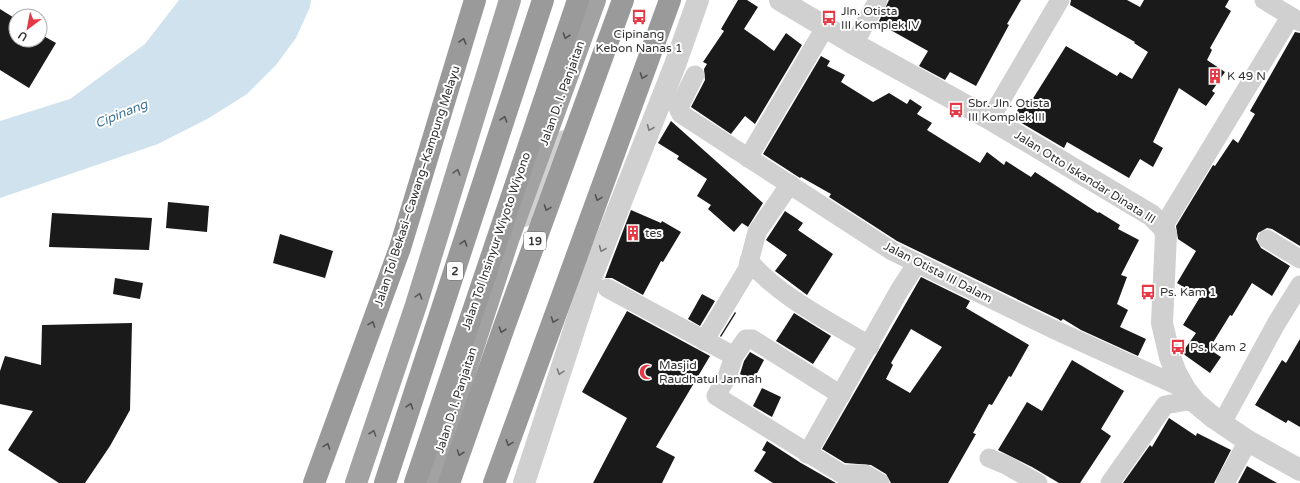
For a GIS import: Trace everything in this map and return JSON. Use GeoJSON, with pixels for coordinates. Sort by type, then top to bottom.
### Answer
{"type":"FeatureCollection","features":[{"type":"Feature","properties":{"kind":"highway","name":"Jalan Tol Bekasi–Cawang–Kampung Melayu"},"geometry":{"type":"LineString","coordinates":[[314,483],[400,248],[475,0]]}},
{"type":"Feature","properties":{"kind":"highway"},"geometry":{"type":"LineString","coordinates":[[356,483],[416,305],[510,0]]}},
{"type":"Feature","properties":{"kind":"highway","name":"2"},"geometry":{"type":"LineString","coordinates":[[385,483],[544,0]]}},
{"type":"Feature","properties":{"kind":"highway","name":"Jalan Tol Insinyur Wiyoto Wiyono"},"geometry":{"type":"LineString","coordinates":[[415,483],[578,0]]}},
{"type":"Feature","properties":{"kind":"highway","name":"Jalan D. I. Panjaitan"},"geometry":{"type":"LineString","coordinates":[[430,483],[509,236],[596,0]]}},
{"type":"Feature","properties":{"kind":"highway","name":"19"},"geometry":{"type":"LineString","coordinates":[[449,483],[623,0]]}},
{"type":"Feature","properties":{"kind":"highway"},"geometry":{"type":"LineString","coordinates":[[494,483],[670,0]]}},
{"type":"Feature","properties":{"kind":"street"},"geometry":{"type":"LineString","coordinates":[[509,236],[522,220],[567,138],[615,0]]}},
{"type":"Feature","properties":{"kind":"street"},"geometry":{"type":"LineString","coordinates":[[524,483],[591,278],[675,65],[698,0]]}},
{"type":"Feature","properties":{"kind":"street","name":"Jalan Otto Iskandar Dinata III"},"geometry":{"type":"LineString","coordinates":[[780,0],[854,44],[990,119],[1151,215],[1163,227],[1166,234],[1162,323],[1170,357],[1176,373],[1190,396],[1222,423],[1248,441],[1300,470]]}},
{"type":"Feature","properties":{"kind":"street"},"geometry":{"type":"LineString","coordinates":[[854,44],[878,0]]}},
{"type":"Feature","properties":{"kind":"street"},"geometry":{"type":"LineString","coordinates":[[990,119],[1060,0]]}},
{"type":"Feature","properties":{"kind":"street"},"geometry":{"type":"LineString","coordinates":[[1163,227],[1295,20],[1264,0]]}},
{"type":"Feature","properties":{"kind":"street"},"geometry":{"type":"LineString","coordinates":[[748,158],[826,26]]}},
{"type":"Feature","properties":{"kind":"street","name":"Jalan Otista III Dalam"},"geometry":{"type":"LineString","coordinates":[[695,75],[678,108],[681,114],[748,158],[892,251],[1190,396]]}},
{"type":"Feature","properties":{"kind":"street"},"geometry":{"type":"LineString","coordinates":[[704,341],[747,270],[757,232],[790,184]]}},
{"type":"Feature","properties":{"kind":"street"},"geometry":{"type":"LineString","coordinates":[[1267,239],[1300,258]]}},
{"type":"Feature","properties":{"kind":"street"},"geometry":{"type":"LineString","coordinates":[[749,261],[763,276],[788,296],[870,346]]}},
{"type":"Feature","properties":{"kind":"street"},"geometry":{"type":"LineString","coordinates":[[807,454],[870,346],[899,291],[917,263]]}},
{"type":"Feature","properties":{"kind":"street"},"geometry":{"type":"LineString","coordinates":[[607,288],[734,356]]}},
{"type":"Feature","properties":{"kind":"street"},"geometry":{"type":"LineString","coordinates":[[1222,423],[1276,324],[1297,298]]}},
{"type":"Feature","properties":{"kind":"street"},"geometry":{"type":"LineString","coordinates":[[841,395],[752,339],[746,339],[741,344],[734,356],[727,377],[716,396],[807,454],[842,474],[865,474],[880,483]]}},
{"type":"Feature","properties":{"kind":"street"},"geometry":{"type":"LineString","coordinates":[[1110,483],[1165,405],[1188,401],[1190,396]]}},
{"type":"Feature","properties":{"kind":"street"},"geometry":{"type":"LineString","coordinates":[[1225,483],[1248,441]]}},
{"type":"Feature","properties":{"kind":"street"},"geometry":{"type":"LineString","coordinates":[[989,458],[1006,464],[1038,483]]}},
{"type":"Feature","properties":{"kind":"water","name":"Cipinang"},"geometry":{"type":"Polygon","coordinates":[[[179,0],[311,0],[310,7],[296,38],[276,65],[247,94],[209,118],[158,144],[0,198],[0,121],[70,99],[145,44],[179,0]]]}},
{"type":"Feature","properties":{"kind":"building"},"geometry":{"type":"Polygon","coordinates":[[[738,0],[747,0],[758,7],[744,29],[774,51],[786,33],[802,45],[755,124],[745,116],[731,134],[691,107],[705,80],[704,69],[707,64],[703,62],[724,31],[721,29],[738,0]]]}},
{"type":"Feature","properties":{"kind":"building"},"geometry":{"type":"Polygon","coordinates":[[[889,0],[1021,0],[1007,24],[1009,25],[976,86],[950,72],[945,80],[919,66],[928,51],[878,23],[889,0]]]}},
{"type":"Feature","properties":{"kind":"building"},"geometry":{"type":"Polygon","coordinates":[[[1071,0],[1127,0],[1140,7],[1144,0],[1229,0],[1225,7],[1231,11],[1210,48],[1212,50],[1207,60],[1225,72],[1212,91],[1215,93],[1206,106],[1179,88],[1153,142],[1163,148],[1153,167],[1140,159],[1129,178],[1067,142],[1064,148],[1013,118],[1021,104],[1027,108],[1066,46],[1117,76],[1120,72],[1132,79],[1148,52],[1134,43],[1135,42],[1070,5],[1071,0]]]}},
{"type":"Feature","properties":{"kind":"building"},"geometry":{"type":"Polygon","coordinates":[[[0,9],[8,14],[8,48],[48,48],[48,38],[56,43],[29,88],[0,70],[0,9]]]}},
{"type":"Feature","properties":{"kind":"building"},"geometry":{"type":"Polygon","coordinates":[[[1295,32],[1300,33],[1300,246],[1272,229],[1267,228],[1258,233],[1256,239],[1261,248],[1290,266],[1272,296],[1252,283],[1232,316],[1230,315],[1209,349],[1221,357],[1210,373],[1182,353],[1196,333],[1183,325],[1200,297],[1177,283],[1196,251],[1178,239],[1176,226],[1213,165],[1215,166],[1233,139],[1238,143],[1255,114],[1250,111],[1295,32]]]}},
{"type":"Feature","properties":{"kind":"building"},"geometry":{"type":"Polygon","coordinates":[[[821,56],[830,61],[827,66],[845,75],[841,82],[873,102],[889,93],[907,104],[910,99],[922,107],[917,114],[932,123],[927,130],[980,163],[987,152],[1004,165],[1006,161],[1031,177],[1035,172],[1098,213],[1099,212],[1120,225],[1118,229],[1139,240],[1121,275],[1127,277],[1117,304],[1128,310],[1120,327],[1146,339],[1138,356],[1081,330],[1063,319],[1061,321],[897,241],[829,197],[831,194],[801,177],[800,178],[763,154],[821,56]]]}},
{"type":"Feature","properties":{"kind":"building"},"geometry":{"type":"Polygon","coordinates":[[[671,121],[763,203],[748,227],[742,223],[734,232],[708,209],[711,205],[697,196],[707,179],[677,159],[679,156],[658,143],[671,121]]]}},
{"type":"Feature","properties":{"kind":"building"},"geometry":{"type":"Polygon","coordinates":[[[168,202],[209,206],[207,232],[166,228],[168,202]]]}},
{"type":"Feature","properties":{"kind":"building"},"geometry":{"type":"Polygon","coordinates":[[[631,210],[661,223],[662,221],[681,232],[663,262],[661,261],[643,295],[612,278],[605,278],[631,210]]]}},
{"type":"Feature","properties":{"kind":"building"},"geometry":{"type":"Polygon","coordinates":[[[785,211],[803,223],[798,230],[833,254],[807,295],[775,271],[787,255],[766,240],[785,211]]]}},
{"type":"Feature","properties":{"kind":"building"},"geometry":{"type":"Polygon","coordinates":[[[52,213],[152,218],[149,250],[49,247],[52,213]]]}},
{"type":"Feature","properties":{"kind":"building"},"geometry":{"type":"Polygon","coordinates":[[[280,234],[333,251],[325,278],[273,263],[280,234]]]}},
{"type":"Feature","properties":{"kind":"building"},"geometry":{"type":"Polygon","coordinates":[[[921,277],[970,301],[966,308],[1029,345],[1011,377],[1009,376],[992,405],[989,404],[973,433],[976,434],[948,483],[891,483],[886,474],[871,465],[845,463],[822,449],[921,277]],[[911,329],[891,363],[893,365],[886,379],[910,393],[942,347],[911,329]]]}},
{"type":"Feature","properties":{"kind":"building"},"geometry":{"type":"Polygon","coordinates":[[[115,278],[143,283],[140,299],[113,294],[115,278]]]}},
{"type":"Feature","properties":{"kind":"building"},"geometry":{"type":"Polygon","coordinates":[[[702,294],[715,301],[700,326],[688,319],[702,294]]]}},
{"type":"Feature","properties":{"kind":"building","name":"Masjid Raudhatul Jannah"},"geometry":{"type":"Polygon","coordinates":[[[627,311],[710,356],[656,447],[675,457],[662,483],[593,483],[627,418],[582,392],[627,311]]]}},
{"type":"Feature","properties":{"kind":"building"},"geometry":{"type":"Polygon","coordinates":[[[735,312],[736,313],[721,337],[720,336],[735,312]]]}},
{"type":"Feature","properties":{"kind":"building"},"geometry":{"type":"Polygon","coordinates":[[[794,313],[831,336],[813,364],[776,341],[794,313]]]}},
{"type":"Feature","properties":{"kind":"building"},"geometry":{"type":"Polygon","coordinates":[[[132,323],[130,410],[110,446],[85,483],[59,483],[8,450],[33,411],[0,404],[0,371],[5,356],[41,365],[42,325],[132,323]]]}},
{"type":"Feature","properties":{"kind":"building"},"geometry":{"type":"Polygon","coordinates":[[[1300,339],[1300,427],[1288,420],[1286,423],[1255,405],[1282,360],[1286,363],[1300,339]]]}},
{"type":"Feature","properties":{"kind":"building"},"geometry":{"type":"Polygon","coordinates":[[[750,352],[764,360],[753,381],[740,374],[744,361],[750,352]]]}},
{"type":"Feature","properties":{"kind":"building"},"geometry":{"type":"Polygon","coordinates":[[[1072,360],[1124,391],[1101,429],[1111,436],[1080,483],[1059,483],[1032,467],[998,450],[1027,402],[1042,411],[1072,360]]]}},
{"type":"Feature","properties":{"kind":"building"},"geometry":{"type":"Polygon","coordinates":[[[762,388],[781,397],[772,417],[753,406],[762,388]]]}},
{"type":"Feature","properties":{"kind":"building"},"geometry":{"type":"Polygon","coordinates":[[[1169,418],[1196,436],[1197,433],[1231,450],[1214,483],[1123,483],[1150,445],[1152,447],[1169,418]]]}},
{"type":"Feature","properties":{"kind":"building"},"geometry":{"type":"Polygon","coordinates":[[[767,441],[836,483],[773,483],[754,471],[766,452],[762,450],[767,441]]]}},
{"type":"Feature","properties":{"kind":"building"},"geometry":{"type":"Polygon","coordinates":[[[1247,466],[1277,483],[1238,483],[1247,466]]]}},
{"type":"Feature","properties":{"kind":"place","name":"Cipinang Kebon Nanas 1"},"geometry":{"type":"Point","coordinates":[639,17]}},
{"type":"Feature","properties":{"kind":"place","name":"Jln. Otista III Komplek IV"},"geometry":{"type":"Point","coordinates":[829,18]}},
{"type":"Feature","properties":{"kind":"place","name":"K 49 N"},"geometry":{"type":"Point","coordinates":[1215,76]}},
{"type":"Feature","properties":{"kind":"place","name":"Sbr. Jln. Otista III Komplek III"},"geometry":{"type":"Point","coordinates":[956,110]}},
{"type":"Feature","properties":{"kind":"place","name":"tes"},"geometry":{"type":"Point","coordinates":[633,233]}},
{"type":"Feature","properties":{"kind":"place","name":"Ps. Kam 1"},"geometry":{"type":"Point","coordinates":[1148,292]}},
{"type":"Feature","properties":{"kind":"place","name":"Ps. Kam 2"},"geometry":{"type":"Point","coordinates":[1178,347]}},
{"type":"Feature","properties":{"kind":"place","name":"Masjid Raudhatul Jannah"},"geometry":{"type":"Point","coordinates":[647,372]}}]}
